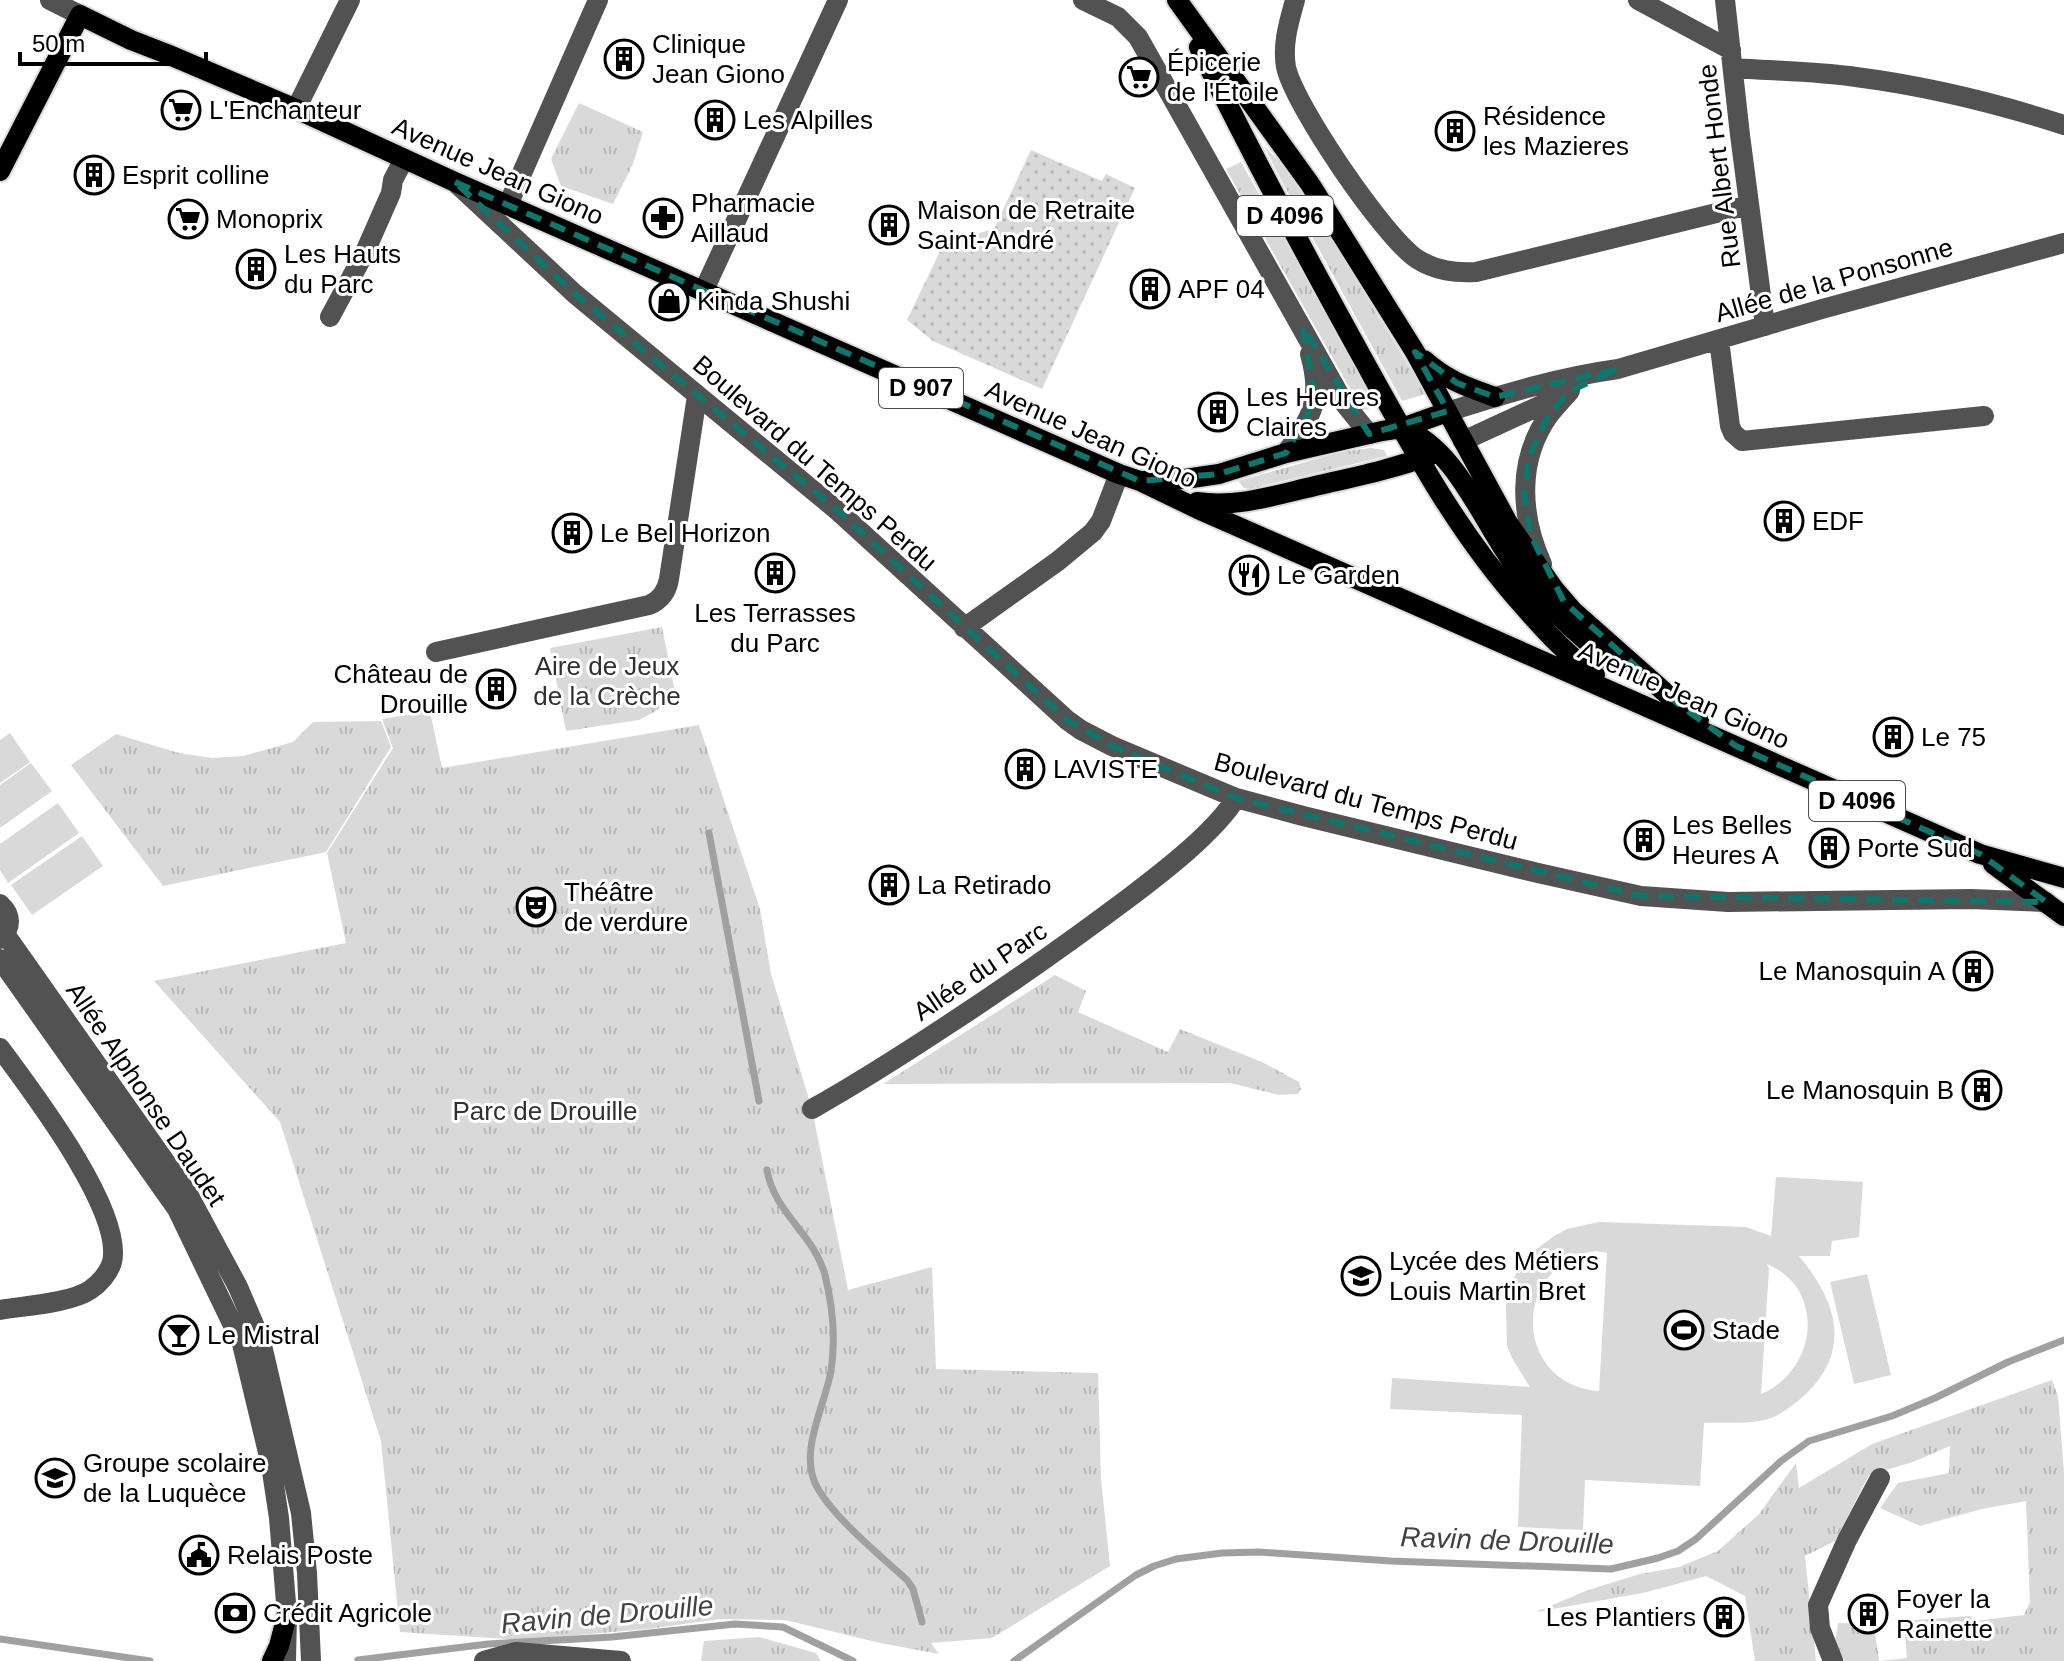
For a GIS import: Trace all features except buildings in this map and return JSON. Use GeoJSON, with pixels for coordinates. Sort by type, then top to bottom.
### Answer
{"type":"FeatureCollection","features":[{"type":"Feature","properties":{"kind":"main road","name":"D 4096"},"geometry":{"type":"LineString","coordinates":[[1624,696],[1587,669],[1544,630],[1463,531],[1428,456],[1402,428],[1327,296],[1249,149],[1177,0],[1310,184],[1415,352],[1508,523],[1554,589],[1573,611],[1678,704],[1736,746]]}},
{"type":"Feature","properties":{"kind":"main road","name":"Avenue Jean Giono"},"geometry":{"type":"LineString","coordinates":[[80,15],[918,387],[1140,481],[1845,796],[1980,854],[2064,878]]}},
{"type":"Feature","properties":{"kind":"main road"},"geometry":{"type":"LineString","coordinates":[[0,171],[80,15]]}},
{"type":"Feature","properties":{"kind":"main road"},"geometry":{"type":"LineString","coordinates":[[1415,352],[1457,383],[1495,397]]}},
{"type":"Feature","properties":{"kind":"main road"},"geometry":{"type":"LineString","coordinates":[[1402,428],[1447,412]]}},
{"type":"Feature","properties":{"kind":"main road","name":"D 907"},"geometry":{"type":"LineString","coordinates":[[1140,481],[1219,474],[1286,453],[1402,428]]}},
{"type":"Feature","properties":{"kind":"main road"},"geometry":{"type":"LineString","coordinates":[[1428,456],[1463,441]]}},
{"type":"Feature","properties":{"kind":"main road"},"geometry":{"type":"LineString","coordinates":[[1428,456],[1458,475],[1512,561],[1568,626],[1625,672],[1678,704]]}},
{"type":"Feature","properties":{"kind":"main road","name":"D 907"},"geometry":{"type":"LineString","coordinates":[[1181,500],[1214,505],[1248,502],[1391,468],[1428,456]]}},
{"type":"Feature","properties":{"kind":"main road"},"geometry":{"type":"LineString","coordinates":[[1219,474],[1214,505],[1218,514],[1228,522]]}},
{"type":"Feature","properties":{"kind":"main road","name":"Avenue Jean Giono"},"geometry":{"type":"LineString","coordinates":[[1980,854],[2064,916]]}},
{"type":"Feature","properties":{"kind":"main road"},"geometry":{"type":"LineString","coordinates":[[272,1661],[287,1615]]}},
{"type":"Feature","properties":{"kind":"street","name":"Avenue Jean Giono"},"geometry":{"type":"LineString","coordinates":[[50,0],[80,15]]}},
{"type":"Feature","properties":{"kind":"street"},"geometry":{"type":"LineString","coordinates":[[296,109],[350,0]]}},
{"type":"Feature","properties":{"kind":"street"},"geometry":{"type":"LineString","coordinates":[[508,205],[598,0]]}},
{"type":"Feature","properties":{"kind":"street"},"geometry":{"type":"LineString","coordinates":[[704,290],[838,0]]}},
{"type":"Feature","properties":{"kind":"street"},"geometry":{"type":"LineString","coordinates":[[1083,0],[1118,17],[1138,37],[1344,403],[1369,434]]}},
{"type":"Feature","properties":{"kind":"street"},"geometry":{"type":"LineString","coordinates":[[1295,0],[1284,54],[1293,86],[1328,148],[1375,214],[1407,251],[1431,267],[1447,272],[1476,272],[1749,205]]}},
{"type":"Feature","properties":{"kind":"street"},"geometry":{"type":"LineString","coordinates":[[1638,0],[1732,59],[1854,76],[1962,96],[2064,125]]}},
{"type":"Feature","properties":{"kind":"street","name":"Rue Albert Honde"},"geometry":{"type":"LineString","coordinates":[[1725,0],[1765,326]]}},
{"type":"Feature","properties":{"kind":"street"},"geometry":{"type":"LineString","coordinates":[[330,317],[365,252],[404,159]]}},
{"type":"Feature","properties":{"kind":"street","name":"Boulevard du Temps Perdu"},"geometry":{"type":"LineString","coordinates":[[455,182],[564,284],[838,511],[1018,677],[1081,730],[1112,746],[1236,798],[1538,873],[1657,898],[1759,902],[1971,899],[2046,902]]}},
{"type":"Feature","properties":{"kind":"street","name":"Allée de la Ponsonne"},"geometry":{"type":"LineString","coordinates":[[1447,412],[1586,374],[1618,369],[2064,243]]}},
{"type":"Feature","properties":{"kind":"street"},"geometry":{"type":"LineString","coordinates":[[1286,453],[1312,414],[1315,400],[1315,370],[1303,327]]}},
{"type":"Feature","properties":{"kind":"street"},"geometry":{"type":"LineString","coordinates":[[1719,340],[1730,426],[1742,441],[1984,416]]}},
{"type":"Feature","properties":{"kind":"street","name":"Allée de la Ponsonne"},"geometry":{"type":"LineString","coordinates":[[1463,441],[1618,369]]}},
{"type":"Feature","properties":{"kind":"street"},"geometry":{"type":"LineString","coordinates":[[1554,589],[1530,534],[1525,514],[1525,476],[1529,457],[1548,416],[1570,391]]}},
{"type":"Feature","properties":{"kind":"street"},"geometry":{"type":"LineString","coordinates":[[436,652],[649,605],[661,598],[668,587],[697,396]]}},
{"type":"Feature","properties":{"kind":"street"},"geometry":{"type":"LineString","coordinates":[[964,628],[1093,532],[1101,521],[1119,474]]}},
{"type":"Feature","properties":{"kind":"street","name":"Allée du Parc"},"geometry":{"type":"LineString","coordinates":[[812,1109],[904,1054],[1057,952],[1163,871],[1213,825],[1236,798]]}},
{"type":"Feature","properties":{"kind":"street"},"geometry":{"type":"LineString","coordinates":[[0,904],[9,918],[3,936]]}},
{"type":"Feature","properties":{"kind":"street","name":"Allée Alphonse Daudet"},"geometry":{"type":"LineString","coordinates":[[3,936],[188,1194],[238,1287],[261,1341],[301,1513],[311,1661]]}},
{"type":"Feature","properties":{"kind":"street","name":"Allée Alphonse Daudet"},"geometry":{"type":"LineString","coordinates":[[0,959],[177,1209],[242,1344],[271,1465],[279,1518],[287,1615],[286,1661]]}},
{"type":"Feature","properties":{"kind":"street"},"geometry":{"type":"LineString","coordinates":[[0,1048],[79,1163],[108,1222],[113,1253],[109,1269],[89,1291],[73,1297],[0,1310]]}},
{"type":"Feature","properties":{"kind":"street"},"geometry":{"type":"LineString","coordinates":[[1833,1661],[1820,1628],[1818,1605],[1847,1540],[1880,1478]]}},
{"type":"Feature","properties":{"kind":"street"},"geometry":{"type":"LineString","coordinates":[[484,1661],[516,1652],[621,1661]]}},
{"type":"Feature","properties":{"kind":"highlighted area"},"geometry":{"type":"Polygon","coordinates":[[[455,182],[1140,481],[1219,474],[1286,453],[1315,400],[1303,327],[1369,434],[1448,411],[1415,352],[1457,383],[1495,397],[1618,369],[1570,391],[1548,416],[1529,457],[1524,493],[1530,534],[1564,602],[1678,704],[1736,746],[1980,854],[2046,902],[1641,896],[1236,798],[1112,746],[1067,720],[838,511],[575,294],[455,182]]]}},
{"type":"Feature","properties":{"kind":"green space"},"geometry":{"type":"Polygon","coordinates":[[[579,103],[643,132],[633,164],[613,204],[561,186],[551,159],[579,103]]]}},
{"type":"Feature","properties":{"kind":"green space"},"geometry":{"type":"Polygon","coordinates":[[[1264,146],[1291,173],[1426,394],[1402,401],[1264,146]]]}},
{"type":"Feature","properties":{"kind":"green space"},"geometry":{"type":"Polygon","coordinates":[[[1031,150],[1102,181],[1106,174],[1135,188],[1042,389],[933,341],[907,320],[944,243],[994,229],[1031,150]]]}},
{"type":"Feature","properties":{"kind":"green space"},"geometry":{"type":"Polygon","coordinates":[[[1241,162],[1379,408],[1362,410],[1226,169],[1241,162]]]}},
{"type":"Feature","properties":{"kind":"green space"},"geometry":{"type":"Polygon","coordinates":[[[1371,448],[1384,450],[1387,456],[1249,489],[1238,481],[1341,452],[1371,448]]]}},
{"type":"Feature","properties":{"kind":"green space","name":"Aire de Jeux de la Crèche"},"geometry":{"type":"Polygon","coordinates":[[[662,627],[675,692],[656,711],[639,720],[566,731],[550,648],[662,627]]]}},
{"type":"Feature","properties":{"kind":"green space","name":"Parc de Drouille"},"geometry":{"type":"Polygon","coordinates":[[[430,711],[442,768],[699,725],[760,909],[771,974],[812,1109],[848,1290],[932,1267],[936,1369],[1098,1373],[1101,1479],[1110,1566],[992,1638],[931,1643],[939,1654],[785,1620],[720,1619],[522,1640],[400,1632],[381,1441],[280,1122],[154,981],[346,943],[327,853],[393,748],[382,719],[430,711]]]}},
{"type":"Feature","properties":{"kind":"green space"},"geometry":{"type":"Polygon","coordinates":[[[381,721],[391,747],[326,852],[163,886],[71,765],[116,734],[179,753],[212,758],[243,756],[293,742],[313,722],[381,721]]]}},
{"type":"Feature","properties":{"kind":"green space"},"geometry":{"type":"Polygon","coordinates":[[[10,733],[30,762],[0,783],[0,740],[10,733]]]}},
{"type":"Feature","properties":{"kind":"green space"},"geometry":{"type":"Polygon","coordinates":[[[31,763],[52,791],[0,828],[0,785],[31,763]]]}},
{"type":"Feature","properties":{"kind":"green space"},"geometry":{"type":"Polygon","coordinates":[[[58,803],[79,833],[8,883],[0,870],[0,844],[58,803]]]}},
{"type":"Feature","properties":{"kind":"green space"},"geometry":{"type":"Polygon","coordinates":[[[82,836],[103,866],[32,915],[11,885],[82,836]]]}},
{"type":"Feature","properties":{"kind":"green space"},"geometry":{"type":"Polygon","coordinates":[[[1055,975],[1086,991],[1078,1012],[1168,1052],[1180,1029],[1262,1062],[1299,1082],[1301,1089],[1298,1094],[1279,1095],[1230,1083],[883,1084],[1055,975]]]}},
{"type":"Feature","properties":{"kind":"green space"},"geometry":{"type":"Polygon","coordinates":[[[1776,1177],[1863,1182],[1859,1237],[1832,1241],[1830,1256],[1799,1256],[1822,1289],[1834,1324],[1830,1359],[1821,1376],[1799,1400],[1771,1418],[1704,1423],[1700,1486],[1585,1480],[1583,1530],[1518,1527],[1522,1415],[1390,1409],[1392,1378],[1530,1387],[1507,1346],[1506,1306],[1519,1267],[1530,1254],[1567,1229],[1599,1222],[1746,1227],[1771,1236],[1776,1177]],[[1595,1251],[1567,1261],[1548,1278],[1536,1300],[1533,1324],[1537,1347],[1550,1368],[1570,1384],[1599,1391],[1607,1253],[1595,1251]],[[1767,1264],[1761,1394],[1780,1383],[1794,1368],[1808,1330],[1806,1310],[1799,1292],[1786,1276],[1767,1264]]]}},
{"type":"Feature","properties":{"kind":"green space"},"geometry":{"type":"Polygon","coordinates":[[[1867,1274],[1891,1375],[1854,1384],[1830,1282],[1867,1274]]]}},
{"type":"Feature","properties":{"kind":"green space"},"geometry":{"type":"Polygon","coordinates":[[[2052,1380],[2058,1396],[2064,1472],[2064,1661],[1879,1661],[1907,1658],[1904,1621],[1970,1616],[1975,1621],[2024,1615],[2030,1602],[2026,1501],[1920,1526],[1880,1508],[1898,1483],[1949,1473],[1950,1446],[1913,1462],[1869,1475],[1835,1541],[1805,1556],[1816,1661],[1755,1661],[1745,1596],[1706,1576],[1643,1593],[1536,1612],[1588,1590],[1640,1574],[1679,1567],[1718,1551],[1759,1514],[1796,1463],[1799,1488],[1872,1444],[2052,1380]]]}},
{"type":"Feature","properties":{"kind":"green space"},"geometry":{"type":"Polygon","coordinates":[[[1838,1623],[1874,1624],[1879,1661],[1844,1661],[1834,1649],[1838,1623]]]}},
{"type":"Feature","properties":{"kind":"green space"},"geometry":{"type":"Polygon","coordinates":[[[759,1637],[816,1653],[821,1661],[701,1661],[704,1641],[759,1637]]]}},
{"type":"Feature","properties":{"kind":"waterway"},"geometry":{"type":"LineString","coordinates":[[709,833],[759,1101]]}},
{"type":"Feature","properties":{"kind":"waterway"},"geometry":{"type":"LineString","coordinates":[[767,1170],[777,1199],[820,1260],[830,1299],[833,1359],[812,1442],[811,1470],[815,1483],[844,1521],[907,1580],[913,1589],[922,1622]]}},
{"type":"Feature","properties":{"kind":"waterway","name":"Ravin de Drouille"},"geometry":{"type":"LineString","coordinates":[[1014,1661],[1136,1575],[1176,1559],[1259,1552],[1391,1561],[1611,1569],[1658,1558],[1678,1551],[1696,1539],[1781,1461],[1809,1441],[1892,1416],[2008,1362],[2064,1340]]}},
{"type":"Feature","properties":{"kind":"waterway","name":"Ravin de Drouille"},"geometry":{"type":"LineString","coordinates":[[358,1660],[488,1644],[612,1637],[735,1624],[783,1627],[853,1661]]}},
{"type":"Feature","properties":{"kind":"waterway","name":"Ravin de Drouille"},"geometry":{"type":"LineString","coordinates":[[0,1639],[150,1661]]}},
{"type":"Feature","properties":{"kind":"place","name":"Clinique Jean Giono"},"geometry":{"type":"Point","coordinates":[624,59]}},
{"type":"Feature","properties":{"kind":"place","name":"Épicerie de l'Étoile"},"geometry":{"type":"Point","coordinates":[1139,77]}},
{"type":"Feature","properties":{"kind":"place","name":"L'Enchanteur"},"geometry":{"type":"Point","coordinates":[181,110]}},
{"type":"Feature","properties":{"kind":"place","name":"Les Alpilles"},"geometry":{"type":"Point","coordinates":[715,120]}},
{"type":"Feature","properties":{"kind":"place","name":"Résidence les Mazieres"},"geometry":{"type":"Point","coordinates":[1455,131]}},
{"type":"Feature","properties":{"kind":"place","name":"Esprit colline"},"geometry":{"type":"Point","coordinates":[94,175]}},
{"type":"Feature","properties":{"kind":"place","name":"Pharmacie Aillaud"},"geometry":{"type":"Point","coordinates":[663,218]}},
{"type":"Feature","properties":{"kind":"place","name":"Monoprix"},"geometry":{"type":"Point","coordinates":[188,219]}},
{"type":"Feature","properties":{"kind":"place","name":"Maison de Retraite Saint-André"},"geometry":{"type":"Point","coordinates":[889,225]}},
{"type":"Feature","properties":{"kind":"place","name":"Les Hauts du Parc"},"geometry":{"type":"Point","coordinates":[256,269]}},
{"type":"Feature","properties":{"kind":"place","name":"APF 04"},"geometry":{"type":"Point","coordinates":[1150,289]}},
{"type":"Feature","properties":{"kind":"place","name":"Kinda Shushi"},"geometry":{"type":"Point","coordinates":[669,301]}},
{"type":"Feature","properties":{"kind":"place","name":"Les Heures Claires"},"geometry":{"type":"Point","coordinates":[1218,412]}},
{"type":"Feature","properties":{"kind":"place","name":"EDF"},"geometry":{"type":"Point","coordinates":[1784,521]}},
{"type":"Feature","properties":{"kind":"place","name":"Le Bel Horizon"},"geometry":{"type":"Point","coordinates":[572,533]}},
{"type":"Feature","properties":{"kind":"place","name":"Les Terrasses du Parc"},"geometry":{"type":"Point","coordinates":[775,573]}},
{"type":"Feature","properties":{"kind":"place","name":"Le Garden"},"geometry":{"type":"Point","coordinates":[1249,575]}},
{"type":"Feature","properties":{"kind":"place","name":"Château de Drouille"},"geometry":{"type":"Point","coordinates":[496,689]}},
{"type":"Feature","properties":{"kind":"place","name":"Le 75"},"geometry":{"type":"Point","coordinates":[1893,737]}},
{"type":"Feature","properties":{"kind":"place","name":"LAVISTE"},"geometry":{"type":"Point","coordinates":[1025,769]}},
{"type":"Feature","properties":{"kind":"place","name":"Les Belles Heures A"},"geometry":{"type":"Point","coordinates":[1644,840]}},
{"type":"Feature","properties":{"kind":"place","name":"Porte Sud"},"geometry":{"type":"Point","coordinates":[1829,848]}},
{"type":"Feature","properties":{"kind":"place","name":"La Retirado"},"geometry":{"type":"Point","coordinates":[889,885]}},
{"type":"Feature","properties":{"kind":"place","name":"Théâtre de verdure"},"geometry":{"type":"Point","coordinates":[536,907]}},
{"type":"Feature","properties":{"kind":"place","name":"Le Manosquin A"},"geometry":{"type":"Point","coordinates":[1973,971]}},
{"type":"Feature","properties":{"kind":"place","name":"Le Manosquin B"},"geometry":{"type":"Point","coordinates":[1982,1090]}},
{"type":"Feature","properties":{"kind":"place","name":"Lycée des Métiers Louis Martin Bret"},"geometry":{"type":"Point","coordinates":[1361,1276]}},
{"type":"Feature","properties":{"kind":"place","name":"Stade"},"geometry":{"type":"Point","coordinates":[1684,1330]}},
{"type":"Feature","properties":{"kind":"place","name":"Le Mistral"},"geometry":{"type":"Point","coordinates":[179,1335]}},
{"type":"Feature","properties":{"kind":"place","name":"Groupe scolaire de la Luquèce"},"geometry":{"type":"Point","coordinates":[55,1478]}},
{"type":"Feature","properties":{"kind":"place","name":"Relais Poste"},"geometry":{"type":"Point","coordinates":[199,1555]}},
{"type":"Feature","properties":{"kind":"place","name":"Crédit Agricole"},"geometry":{"type":"Point","coordinates":[235,1613]}},
{"type":"Feature","properties":{"kind":"place","name":"Foyer la Rainette"},"geometry":{"type":"Point","coordinates":[1868,1614]}},
{"type":"Feature","properties":{"kind":"place","name":"Les Plantiers"},"geometry":{"type":"Point","coordinates":[1724,1617]}}]}
